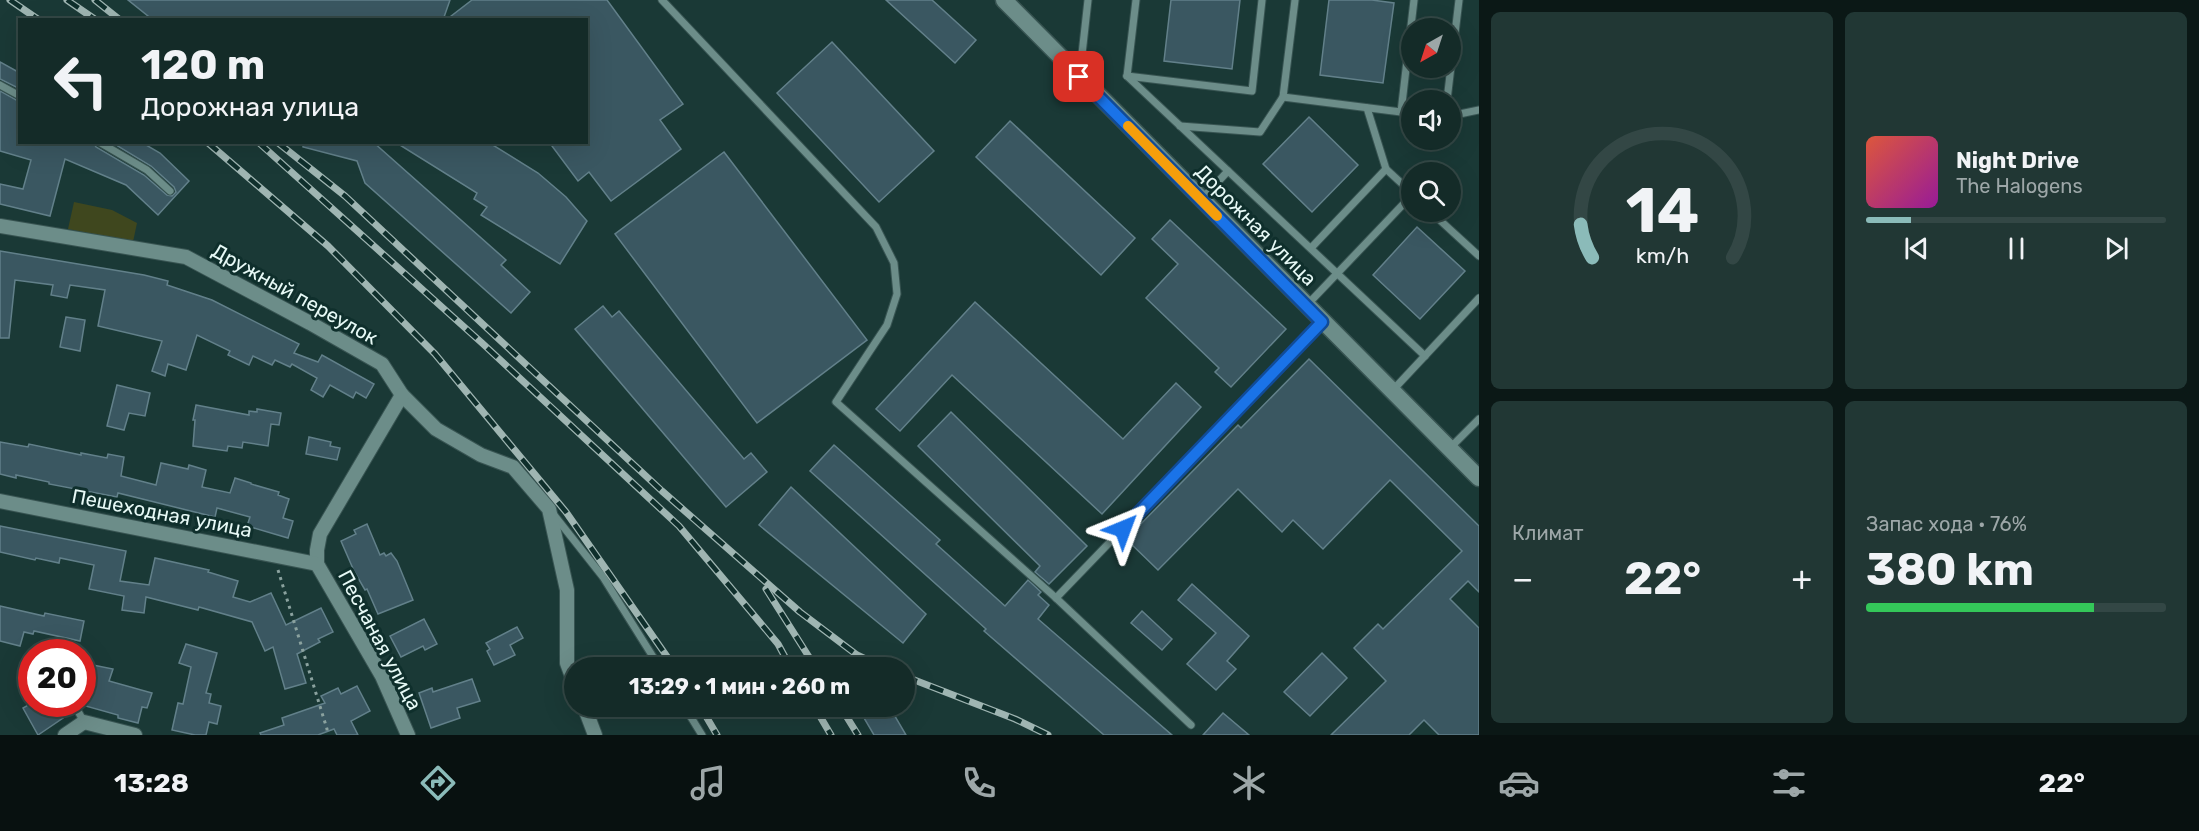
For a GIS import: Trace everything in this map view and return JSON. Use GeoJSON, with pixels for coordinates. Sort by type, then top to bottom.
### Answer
{"type":"FeatureCollection","features":[{"type":"Feature","properties":{"kind":"street","name":"Дорожная улица"},"geometry":{"type":"LineString","coordinates":[[1004,0],[1479,478]]}},
{"type":"Feature","properties":{"kind":"street","name":"Дружный переулок"},"geometry":{"type":"LineString","coordinates":[[0,226],[186,257],[382,364],[402,395],[436,429],[480,454],[513,467],[549,509]]}},
{"type":"Feature","properties":{"kind":"street"},"geometry":{"type":"LineString","coordinates":[[317,564],[320,534],[402,395]]}},
{"type":"Feature","properties":{"kind":"street","name":"Пешеходная улица"},"geometry":{"type":"LineString","coordinates":[[0,501],[317,564]]}},
{"type":"Feature","properties":{"kind":"street"},"geometry":{"type":"LineString","coordinates":[[549,509],[567,590],[567,657]]}},
{"type":"Feature","properties":{"kind":"street","name":"Песчаная улица"},"geometry":{"type":"LineString","coordinates":[[317,564],[382,676],[408,735]]}},
{"type":"Feature","properties":{"kind":"street"},"geometry":{"type":"LineString","coordinates":[[588,717],[595,735]]}},
{"type":"Feature","properties":{"kind":"street"},"geometry":{"type":"LineString","coordinates":[[66,735],[84,722],[135,735]]}},
{"type":"Feature","properties":{"kind":"lane"},"geometry":{"type":"LineString","coordinates":[[662,0],[876,227],[894,263],[897,294],[887,325],[836,402],[1056,598],[1191,725]]}},
{"type":"Feature","properties":{"kind":"lane"},"geometry":{"type":"LineString","coordinates":[[1079,77],[1088,0]]}},
{"type":"Feature","properties":{"kind":"lane"},"geometry":{"type":"LineString","coordinates":[[1127,76],[1136,0]]}},
{"type":"Feature","properties":{"kind":"lane"},"geometry":{"type":"LineString","coordinates":[[1127,76],[1251,91],[1262,0]]}},
{"type":"Feature","properties":{"kind":"lane"},"geometry":{"type":"LineString","coordinates":[[1180,126],[1260,132],[1283,98],[1295,0]]}},
{"type":"Feature","properties":{"kind":"lane"},"geometry":{"type":"LineString","coordinates":[[1404,90],[1414,0]]}},
{"type":"Feature","properties":{"kind":"lane"},"geometry":{"type":"LineString","coordinates":[[1448,90],[1459,0]]}},
{"type":"Feature","properties":{"kind":"lane"},"geometry":{"type":"LineString","coordinates":[[1127,76],[1425,356]]}},
{"type":"Feature","properties":{"kind":"lane"},"geometry":{"type":"LineString","coordinates":[[0,85],[18,95]]}},
{"type":"Feature","properties":{"kind":"lane"},"geometry":{"type":"LineString","coordinates":[[1283,98],[1401,112]]}},
{"type":"Feature","properties":{"kind":"lane"},"geometry":{"type":"LineString","coordinates":[[1367,108],[1386,169],[1401,183]]}},
{"type":"Feature","properties":{"kind":"lane"},"geometry":{"type":"LineString","coordinates":[[1461,114],[1479,110]]}},
{"type":"Feature","properties":{"kind":"lane"},"geometry":{"type":"LineString","coordinates":[[102,144],[147,170],[170,191]]}},
{"type":"Feature","properties":{"kind":"lane"},"geometry":{"type":"LineString","coordinates":[[1311,248],[1386,169]]}},
{"type":"Feature","properties":{"kind":"lane"},"geometry":{"type":"LineString","coordinates":[[1201,200],[1228,171]]}},
{"type":"Feature","properties":{"kind":"lane"},"geometry":{"type":"LineString","coordinates":[[1306,306],[1401,206]]}},
{"type":"Feature","properties":{"kind":"lane"},"geometry":{"type":"LineString","coordinates":[[1442,222],[1479,256]]}},
{"type":"Feature","properties":{"kind":"lane"},"geometry":{"type":"LineString","coordinates":[[1391,391],[1479,298]]}},
{"type":"Feature","properties":{"kind":"lane"},"geometry":{"type":"LineString","coordinates":[[1056,598],[1322,322]]}},
{"type":"Feature","properties":{"kind":"lane"},"geometry":{"type":"LineString","coordinates":[[1449,449],[1479,419]]}},
{"type":"Feature","properties":{"kind":"lane"},"geometry":{"type":"LineString","coordinates":[[549,509],[603,577],[653,657]]}},
{"type":"Feature","properties":{"kind":"lane"},"geometry":{"type":"LineString","coordinates":[[81,717],[84,722]]}},
{"type":"Feature","properties":{"kind":"lane"},"geometry":{"type":"LineString","coordinates":[[691,717],[702,735]]}},
{"type":"Feature","properties":{"kind":"path"},"geometry":{"type":"LineString","coordinates":[[275,556],[282,587],[327,735]]}},
{"type":"Feature","properties":{"kind":"green space"},"geometry":{"type":"Polygon","coordinates":[[[74,202],[112,210],[137,223],[133,242],[68,229],[74,202]]]}},
{"type":"Feature","properties":{"kind":"building"},"geometry":{"type":"Polygon","coordinates":[[[128,0],[450,0],[444,18],[150,18],[128,0]]]}},
{"type":"Feature","properties":{"kind":"building"},"geometry":{"type":"Polygon","coordinates":[[[472,0],[607,0],[683,104],[660,120],[681,149],[611,201],[589,172],[578,181],[550,144],[588,144],[588,18],[449,18],[472,0]]]}},
{"type":"Feature","properties":{"kind":"building"},"geometry":{"type":"Polygon","coordinates":[[[886,0],[932,0],[976,40],[955,63],[886,0]]]}},
{"type":"Feature","properties":{"kind":"building"},"geometry":{"type":"Polygon","coordinates":[[[1171,0],[1240,0],[1232,69],[1164,61],[1171,0]]]}},
{"type":"Feature","properties":{"kind":"building"},"geometry":{"type":"Polygon","coordinates":[[[1329,0],[1372,0],[1394,3],[1383,83],[1320,75],[1329,0]]]}},
{"type":"Feature","properties":{"kind":"building"},"geometry":{"type":"Polygon","coordinates":[[[832,42],[934,151],[879,202],[777,93],[832,42]]]}},
{"type":"Feature","properties":{"kind":"building"},"geometry":{"type":"Polygon","coordinates":[[[0,62],[18,72],[18,88],[0,79],[0,62]]]}},
{"type":"Feature","properties":{"kind":"building"},"geometry":{"type":"Polygon","coordinates":[[[0,91],[18,101],[18,144],[94,144],[144,175],[167,195],[172,196],[176,192],[174,187],[151,166],[114,144],[144,144],[160,153],[189,181],[158,215],[126,185],[65,159],[50,216],[0,204],[0,184],[23,189],[31,160],[0,151],[0,91]]]}},
{"type":"Feature","properties":{"kind":"building"},"geometry":{"type":"Polygon","coordinates":[[[1309,117],[1358,165],[1312,212],[1263,164],[1309,117]]]}},
{"type":"Feature","properties":{"kind":"building"},"geometry":{"type":"Polygon","coordinates":[[[1010,121],[1135,238],[1101,275],[976,157],[1010,121]]]}},
{"type":"Feature","properties":{"kind":"building"},"geometry":{"type":"Polygon","coordinates":[[[303,144],[375,144],[506,260],[501,265],[530,292],[511,313],[365,183],[357,161],[303,147],[303,144]]]}},
{"type":"Feature","properties":{"kind":"building"},"geometry":{"type":"Polygon","coordinates":[[[398,144],[491,144],[538,173],[566,197],[587,221],[560,264],[481,215],[487,207],[474,199],[477,193],[398,144]]]}},
{"type":"Feature","properties":{"kind":"building"},"geometry":{"type":"Polygon","coordinates":[[[724,152],[867,340],[757,423],[615,234],[724,152]]]}},
{"type":"Feature","properties":{"kind":"building"},"geometry":{"type":"Polygon","coordinates":[[[1170,220],[1286,329],[1231,387],[1215,372],[1219,368],[1146,298],[1178,264],[1152,239],[1170,220]]]}},
{"type":"Feature","properties":{"kind":"building"},"geometry":{"type":"Polygon","coordinates":[[[1417,227],[1465,271],[1420,319],[1373,275],[1417,227]]]}},
{"type":"Feature","properties":{"kind":"building"},"geometry":{"type":"Polygon","coordinates":[[[0,251],[168,281],[167,285],[212,300],[299,344],[294,353],[318,362],[322,355],[374,384],[366,398],[356,392],[353,398],[330,385],[323,397],[311,390],[317,378],[292,364],[290,367],[275,360],[272,365],[253,356],[249,365],[228,355],[230,351],[197,335],[186,370],[168,364],[165,376],[152,371],[162,341],[98,326],[105,290],[70,285],[67,298],[51,295],[53,285],[15,280],[9,338],[0,338],[0,251]]]}},
{"type":"Feature","properties":{"kind":"building"},"geometry":{"type":"Polygon","coordinates":[[[975,302],[1123,439],[1176,383],[1201,407],[1102,514],[952,375],[900,431],[876,409],[975,302]]]}},
{"type":"Feature","properties":{"kind":"building"},"geometry":{"type":"Polygon","coordinates":[[[603,306],[612,317],[619,311],[744,459],[751,453],[767,472],[726,507],[575,329],[603,306]]]}},
{"type":"Feature","properties":{"kind":"building"},"geometry":{"type":"Polygon","coordinates":[[[66,317],[85,320],[80,351],[60,347],[66,317]]]}},
{"type":"Feature","properties":{"kind":"building"},"geometry":{"type":"Polygon","coordinates":[[[1309,359],[1479,526],[1479,592],[1468,581],[1450,599],[1479,628],[1479,735],[1439,735],[1424,720],[1409,735],[1331,735],[1386,681],[1354,648],[1378,624],[1383,629],[1462,551],[1390,480],[1323,549],[1293,520],[1282,532],[1238,489],[1158,570],[1126,539],[1238,425],[1241,428],[1309,359]]]}},
{"type":"Feature","properties":{"kind":"building"},"geometry":{"type":"Polygon","coordinates":[[[117,385],[150,393],[145,416],[129,413],[124,430],[107,426],[117,385]]]}},
{"type":"Feature","properties":{"kind":"building"},"geometry":{"type":"Polygon","coordinates":[[[196,405],[249,415],[249,411],[257,412],[257,409],[281,413],[279,425],[271,424],[268,446],[243,442],[242,448],[228,446],[227,451],[193,446],[195,420],[193,420],[196,405]]]}},
{"type":"Feature","properties":{"kind":"building"},"geometry":{"type":"Polygon","coordinates":[[[951,412],[1087,546],[1049,584],[1035,572],[1040,566],[918,446],[951,412]]]}},
{"type":"Feature","properties":{"kind":"building"},"geometry":{"type":"Polygon","coordinates":[[[309,437],[331,442],[330,446],[340,448],[337,460],[306,454],[309,437]]]}},
{"type":"Feature","properties":{"kind":"building"},"geometry":{"type":"Polygon","coordinates":[[[0,442],[28,447],[29,444],[81,455],[81,453],[107,458],[108,454],[124,457],[121,476],[156,485],[161,463],[188,469],[189,465],[206,470],[202,487],[230,493],[235,478],[279,492],[278,495],[289,499],[283,518],[293,521],[288,538],[247,526],[250,517],[217,508],[215,517],[118,493],[117,497],[16,475],[16,478],[0,474],[0,442]]]}},
{"type":"Feature","properties":{"kind":"building"},"geometry":{"type":"Polygon","coordinates":[[[834,445],[940,540],[936,544],[1005,606],[1028,580],[1041,592],[1038,595],[1049,605],[1038,619],[1172,735],[1104,735],[984,631],[986,629],[810,471],[834,445]]]}},
{"type":"Feature","properties":{"kind":"building"},"geometry":{"type":"Polygon","coordinates":[[[791,487],[926,614],[903,643],[759,525],[791,487]]]}},
{"type":"Feature","properties":{"kind":"building"},"geometry":{"type":"Polygon","coordinates":[[[367,524],[380,555],[384,553],[386,556],[391,553],[397,561],[413,600],[378,614],[367,589],[365,590],[354,571],[341,541],[356,534],[354,530],[367,524]]]}},
{"type":"Feature","properties":{"kind":"building"},"geometry":{"type":"Polygon","coordinates":[[[0,526],[126,551],[120,581],[149,585],[155,558],[209,570],[208,572],[238,581],[233,597],[250,602],[271,593],[286,625],[321,608],[333,632],[318,639],[320,642],[297,654],[306,683],[285,689],[273,647],[265,651],[252,622],[199,607],[198,610],[146,597],[144,613],[122,610],[124,596],[89,589],[94,565],[60,558],[59,563],[36,558],[35,560],[0,552],[0,526]]]}},
{"type":"Feature","properties":{"kind":"building"},"geometry":{"type":"Polygon","coordinates":[[[1192,584],[1249,636],[1227,661],[1236,669],[1216,690],[1187,664],[1216,633],[1178,600],[1192,584]]]}},
{"type":"Feature","properties":{"kind":"building"},"geometry":{"type":"Polygon","coordinates":[[[0,606],[44,616],[45,613],[84,621],[80,639],[34,631],[33,634],[24,632],[22,639],[18,639],[18,646],[0,641],[0,606]]]}},
{"type":"Feature","properties":{"kind":"building"},"geometry":{"type":"Polygon","coordinates":[[[1142,611],[1172,639],[1162,650],[1131,623],[1142,611]]]}},
{"type":"Feature","properties":{"kind":"building"},"geometry":{"type":"Polygon","coordinates":[[[424,619],[437,644],[425,650],[423,646],[401,657],[390,636],[424,619]]]}},
{"type":"Feature","properties":{"kind":"building"},"geometry":{"type":"Polygon","coordinates":[[[517,627],[523,638],[510,645],[515,655],[494,665],[486,643],[517,627]]]}},
{"type":"Feature","properties":{"kind":"building"},"geometry":{"type":"Polygon","coordinates":[[[186,644],[217,653],[206,693],[211,694],[209,703],[221,706],[217,724],[209,722],[206,735],[172,730],[178,703],[183,704],[191,667],[179,663],[186,644]]]}},
{"type":"Feature","properties":{"kind":"building"},"geometry":{"type":"Polygon","coordinates":[[[1322,653],[1347,678],[1310,716],[1284,692],[1322,653]]]}},
{"type":"Feature","properties":{"kind":"building"},"geometry":{"type":"Polygon","coordinates":[[[96,666],[113,669],[109,681],[152,693],[147,708],[142,707],[138,723],[118,718],[118,715],[96,709],[96,666]]]}},
{"type":"Feature","properties":{"kind":"building"},"geometry":{"type":"Polygon","coordinates":[[[472,679],[480,701],[457,708],[460,718],[431,728],[419,693],[432,688],[433,692],[472,679]]]}},
{"type":"Feature","properties":{"kind":"building"},"geometry":{"type":"Polygon","coordinates":[[[357,686],[370,711],[351,721],[358,735],[337,735],[334,729],[318,735],[261,735],[260,733],[284,725],[282,718],[325,703],[321,696],[338,688],[341,694],[357,686]]]}},
{"type":"Feature","properties":{"kind":"building"},"geometry":{"type":"Polygon","coordinates":[[[1223,713],[1249,735],[1203,735],[1223,713]]]}},
{"type":"Feature","properties":{"kind":"building"},"geometry":{"type":"Polygon","coordinates":[[[28,717],[63,718],[38,735],[28,717]]]}},
{"type":"Feature","properties":{"kind":"building"},"geometry":{"type":"Polygon","coordinates":[[[895,717],[906,735],[874,735],[864,718],[895,717]]]}},
{"type":"Feature","properties":{"kind":"railway"},"geometry":{"type":"LineString","coordinates":[[10,0],[36,18]]}},
{"type":"Feature","properties":{"kind":"railway"},"geometry":{"type":"LineString","coordinates":[[67,0],[93,18]]}},
{"type":"Feature","properties":{"kind":"railway"},"geometry":{"type":"LineString","coordinates":[[95,0],[118,18]]}},
{"type":"Feature","properties":{"kind":"railway"},"geometry":{"type":"LineString","coordinates":[[209,144],[328,246],[435,354],[566,512],[667,657]]}},
{"type":"Feature","properties":{"kind":"railway"},"geometry":{"type":"LineString","coordinates":[[260,144],[482,343],[679,526],[778,644],[785,657]]}},
{"type":"Feature","properties":{"kind":"railway"},"geometry":{"type":"LineString","coordinates":[[280,144],[345,196],[662,491],[800,612],[861,657]]}},
{"type":"Feature","properties":{"kind":"railway"},"geometry":{"type":"LineString","coordinates":[[766,589],[809,657]]}},
{"type":"Feature","properties":{"kind":"railway"},"geometry":{"type":"LineString","coordinates":[[915,680],[1015,719],[1048,735]]}},
{"type":"Feature","properties":{"kind":"railway"},"geometry":{"type":"LineString","coordinates":[[706,717],[717,735]]}},
{"type":"Feature","properties":{"kind":"railway"},"geometry":{"type":"LineString","coordinates":[[820,717],[831,735]]}},
{"type":"Feature","properties":{"kind":"railway"},"geometry":{"type":"LineString","coordinates":[[847,717],[858,735]]}},
{"type":"Feature","properties":{"kind":"slow traffic"},"geometry":{"type":"LineString","coordinates":[[1128,126],[1217,216]]}},
{"type":"Feature","properties":{"kind":"route"},"geometry":{"type":"LineString","coordinates":[[1079,77],[1322,322],[1123,529]]}}]}
